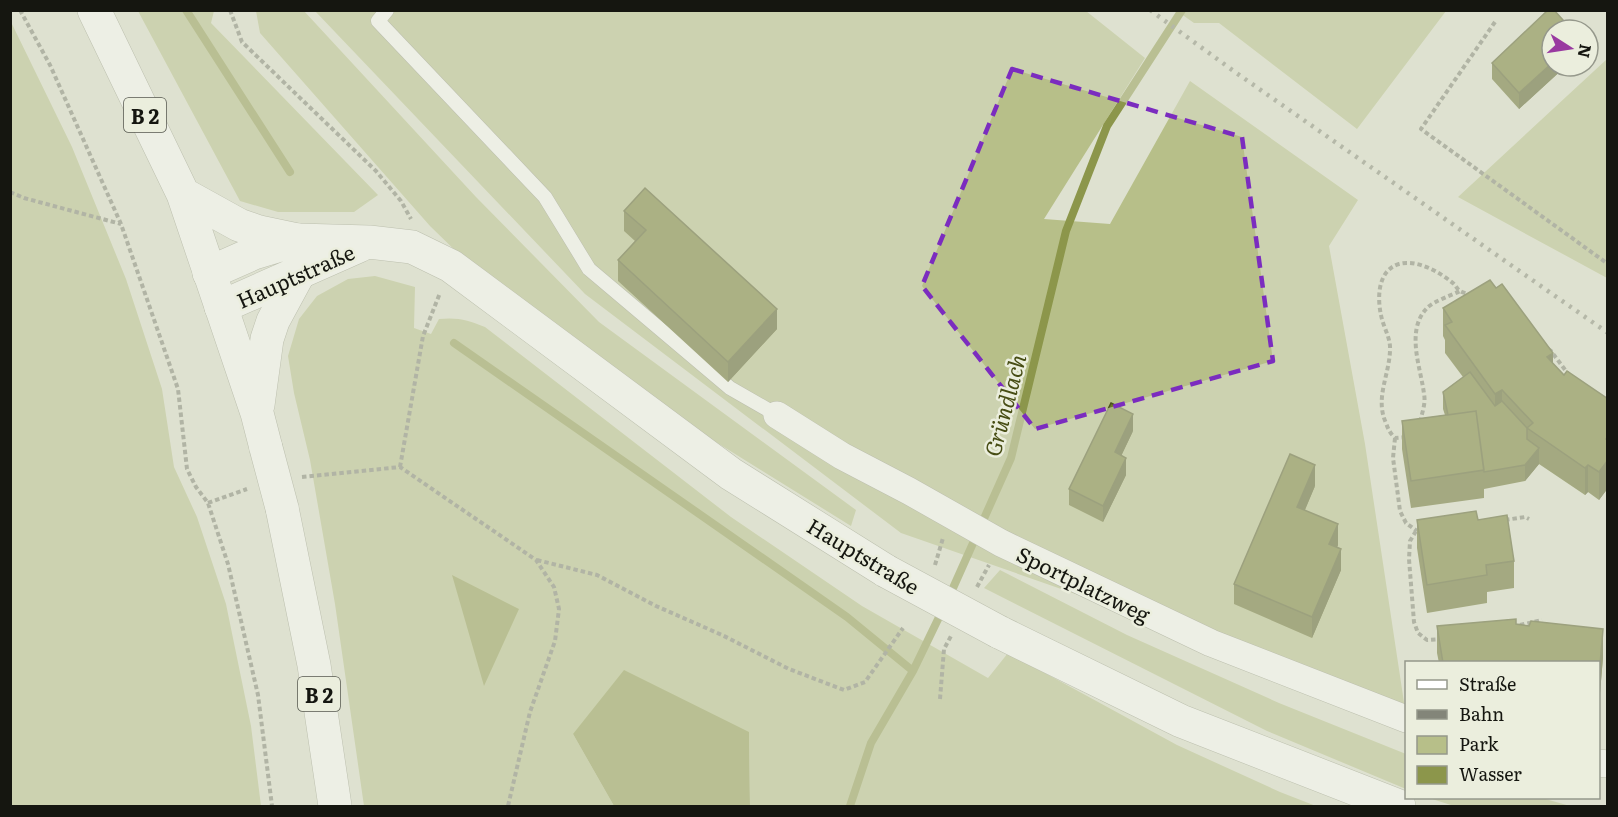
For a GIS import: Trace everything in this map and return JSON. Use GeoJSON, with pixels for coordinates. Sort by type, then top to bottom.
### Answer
{"type":"FeatureCollection","features":[{"type":"Feature","properties":{"kind":"street","name":"B 2"},"geometry":{"type":"LineString","coordinates":[[94,10],[183,194],[257,413],[282,508],[314,665],[335,807]]}},
{"type":"Feature","properties":{"kind":"street"},"geometry":{"type":"LineString","coordinates":[[183,194],[239,225],[297,240]]}},
{"type":"Feature","properties":{"kind":"street","name":"Hauptstraße"},"geometry":{"type":"LineString","coordinates":[[209,273],[254,253],[297,240],[369,242],[412,247],[451,266],[731,474],[886,570],[999,632],[1181,721],[1399,807]]}},
{"type":"Feature","properties":{"kind":"street","name":"Hauptstraße"},"geometry":{"type":"LineString","coordinates":[[221,307],[369,242]]}},
{"type":"Feature","properties":{"kind":"street"},"geometry":{"type":"LineString","coordinates":[[257,413],[267,339],[273,321],[299,273]]}},
{"type":"Feature","properties":{"kind":"street","name":"Sportplatzweg"},"geometry":{"type":"LineString","coordinates":[[777,415],[842,456],[1001,543],[1211,643],[1405,718]]}},
{"type":"Feature","properties":{"kind":"lane"},"geometry":{"type":"LineString","coordinates":[[387,10],[378,21],[545,197],[589,269],[730,388],[777,415]]}},
{"type":"Feature","properties":{"kind":"path"},"geometry":{"type":"LineString","coordinates":[[20,10],[50,65],[121,224],[178,389],[187,470],[196,487],[208,502],[228,564],[258,694],[272,807]]}},
{"type":"Feature","properties":{"kind":"path"},"geometry":{"type":"LineString","coordinates":[[230,10],[242,42],[375,171],[401,201],[412,222],[412,247]]}},
{"type":"Feature","properties":{"kind":"path"},"geometry":{"type":"LineString","coordinates":[[1495,22],[1421,129],[1608,264]]}},
{"type":"Feature","properties":{"kind":"path"},"geometry":{"type":"LineString","coordinates":[[10,192],[24,198],[121,224]]}},
{"type":"Feature","properties":{"kind":"path"},"geometry":{"type":"LineString","coordinates":[[1411,434],[1395,438],[1390,433],[1381,413],[1382,388],[1390,343],[1381,316],[1380,304],[1380,291],[1386,271],[1408,262],[1416,264],[1436,272],[1460,291],[1483,299]]}},
{"type":"Feature","properties":{"kind":"path"},"geometry":{"type":"LineString","coordinates":[[399,467],[423,336],[451,266]]}},
{"type":"Feature","properties":{"kind":"path"},"geometry":{"type":"LineString","coordinates":[[1458,303],[1460,291]]}},
{"type":"Feature","properties":{"kind":"path"},"geometry":{"type":"LineString","coordinates":[[1418,430],[1425,396],[1416,354],[1415,340],[1418,326],[1429,306],[1460,291]]}},
{"type":"Feature","properties":{"kind":"path"},"geometry":{"type":"LineString","coordinates":[[1545,347],[1551,351],[1574,383]]}},
{"type":"Feature","properties":{"kind":"path"},"geometry":{"type":"LineString","coordinates":[[1395,438],[1393,458],[1400,511],[1406,523],[1416,531],[1426,530]]}},
{"type":"Feature","properties":{"kind":"path"},"geometry":{"type":"LineString","coordinates":[[309,476],[399,467],[536,560],[597,575],[656,606],[722,635],[789,669],[844,690],[865,682],[903,628]]}},
{"type":"Feature","properties":{"kind":"path"},"geometry":{"type":"LineString","coordinates":[[208,502],[249,489]]}},
{"type":"Feature","properties":{"kind":"path"},"geometry":{"type":"LineString","coordinates":[[1495,522],[1525,517],[1529,519]]}},
{"type":"Feature","properties":{"kind":"path"},"geometry":{"type":"LineString","coordinates":[[1416,531],[1410,541],[1409,559],[1414,622],[1418,633],[1427,640],[1452,638]]}},
{"type":"Feature","properties":{"kind":"path"},"geometry":{"type":"LineString","coordinates":[[508,807],[530,712],[555,640],[559,609],[554,587],[536,560]]}},
{"type":"Feature","properties":{"kind":"path"},"geometry":{"type":"LineString","coordinates":[[1516,626],[1542,620]]}},
{"type":"Feature","properties":{"kind":"highlighted area"},"geometry":{"type":"Polygon","coordinates":[[[1012,69],[1242,137],[1273,361],[1035,429],[922,286],[1012,69]]]}},
{"type":"Feature","properties":{"kind":"green space"},"geometry":{"type":"Polygon","coordinates":[[[138,11],[214,11],[211,23],[378,195],[354,212],[278,212],[240,201],[138,11]]]}},
{"type":"Feature","properties":{"kind":"green space"},"geometry":{"type":"Polygon","coordinates":[[[256,11],[304,11],[476,197],[599,322],[856,510],[851,526],[695,429],[467,262],[430,226],[260,33],[256,11]]]}},
{"type":"Feature","properties":{"kind":"green space"},"geometry":{"type":"Polygon","coordinates":[[[315,11],[1086,11],[1145,58],[1044,219],[1110,224],[1190,81],[1358,200],[1329,246],[1365,444],[1405,709],[901,533],[585,294],[315,11]]]}},
{"type":"Feature","properties":{"kind":"green space"},"geometry":{"type":"Polygon","coordinates":[[[1177,11],[1446,11],[1357,129],[1219,23],[1194,23],[1177,11]]]}},
{"type":"Feature","properties":{"kind":"green space"},"geometry":{"type":"Polygon","coordinates":[[[11,22],[72,147],[126,279],[162,389],[174,467],[197,517],[226,604],[251,726],[261,806],[11,806],[11,22]]]}},
{"type":"Feature","properties":{"kind":"green space"},"geometry":{"type":"Polygon","coordinates":[[[1607,59],[1607,278],[1458,197],[1586,78],[1600,78],[1600,65],[1607,59]]]}},
{"type":"Feature","properties":{"kind":"green space"},"geometry":{"type":"Polygon","coordinates":[[[375,276],[415,287],[414,328],[431,334],[439,319],[445,318],[463,320],[485,327],[731,517],[862,606],[988,678],[1008,653],[1177,745],[1316,806],[750,806],[749,732],[573,734],[614,806],[364,806],[335,604],[310,460],[288,356],[299,319],[317,296],[348,279],[375,276]]]}},
{"type":"Feature","properties":{"kind":"green space"},"geometry":{"type":"Polygon","coordinates":[[[1000,570],[1127,635],[1279,703],[1405,754],[1405,789],[1267,731],[984,588],[1000,570]]]}},
{"type":"Feature","properties":{"kind":"green space"},"geometry":{"type":"Polygon","coordinates":[[[1432,799],[1546,799],[1570,806],[1454,806],[1432,799]]]}},
{"type":"Feature","properties":{"kind":"water"},"geometry":{"type":"Polygon","coordinates":[[[452,575],[519,609],[484,686],[452,575]]]}},
{"type":"Feature","properties":{"kind":"water"},"geometry":{"type":"Polygon","coordinates":[[[624,670],[749,732],[750,806],[614,806],[573,734],[624,670]]]}},
{"type":"Feature","properties":{"kind":"building"},"geometry":{"type":"Polygon","coordinates":[[[1548,10],[1554,10],[1561,18],[1540,18],[1540,74],[1519,93],[1492,63],[1548,10]]]}},
{"type":"Feature","properties":{"kind":"building"},"geometry":{"type":"Polygon","coordinates":[[[645,188],[777,309],[728,362],[618,260],[646,230],[624,211],[645,188]]]}},
{"type":"Feature","properties":{"kind":"building"},"geometry":{"type":"Polygon","coordinates":[[[1490,280],[1496,288],[1502,284],[1553,353],[1547,357],[1564,375],[1567,371],[1608,399],[1608,436],[1606,439],[1608,440],[1608,460],[1599,472],[1588,465],[1585,468],[1527,428],[1533,423],[1502,390],[1495,394],[1445,325],[1452,322],[1443,308],[1490,280]]]}},
{"type":"Feature","properties":{"kind":"building"},"geometry":{"type":"Polygon","coordinates":[[[1470,372],[1495,406],[1502,401],[1527,428],[1527,439],[1539,448],[1525,465],[1484,472],[1476,411],[1448,415],[1443,392],[1470,372]]]}},
{"type":"Feature","properties":{"kind":"building"},"geometry":{"type":"Polygon","coordinates":[[[1111,403],[1133,414],[1115,452],[1126,458],[1103,506],[1069,489],[1111,403]]]}},
{"type":"Feature","properties":{"kind":"building"},"geometry":{"type":"Polygon","coordinates":[[[1476,411],[1484,470],[1411,481],[1402,421],[1476,411]]]}},
{"type":"Feature","properties":{"kind":"building"},"geometry":{"type":"Polygon","coordinates":[[[1290,454],[1315,465],[1297,507],[1338,524],[1329,544],[1341,549],[1312,617],[1234,584],[1290,454]]]}},
{"type":"Feature","properties":{"kind":"building"},"geometry":{"type":"Polygon","coordinates":[[[1476,511],[1478,520],[1507,515],[1514,561],[1486,565],[1487,575],[1427,585],[1417,520],[1476,511]]]}},
{"type":"Feature","properties":{"kind":"building"},"geometry":{"type":"Polygon","coordinates":[[[1516,619],[1516,624],[1529,626],[1531,621],[1603,629],[1600,665],[1600,661],[1443,661],[1437,626],[1516,619]]]}},
{"type":"Feature","properties":{"kind":"waterway"},"geometry":{"type":"LineString","coordinates":[[186,10],[290,172]]}},
{"type":"Feature","properties":{"kind":"waterway","name":"Gründlach"},"geometry":{"type":"LineString","coordinates":[[949,597],[1011,458],[1066,231],[1107,126],[1182,10]]}},
{"type":"Feature","properties":{"kind":"waterway"},"geometry":{"type":"LineString","coordinates":[[454,343],[847,617],[913,671]]}},
{"type":"Feature","properties":{"kind":"waterway","name":"Gründlach"},"geometry":{"type":"LineString","coordinates":[[850,806],[871,743],[913,671],[942,611]]}},
{"type":"Feature","properties":{"kind":"railway"},"geometry":{"type":"LineString","coordinates":[[1150,10],[1608,333]]}}]}
